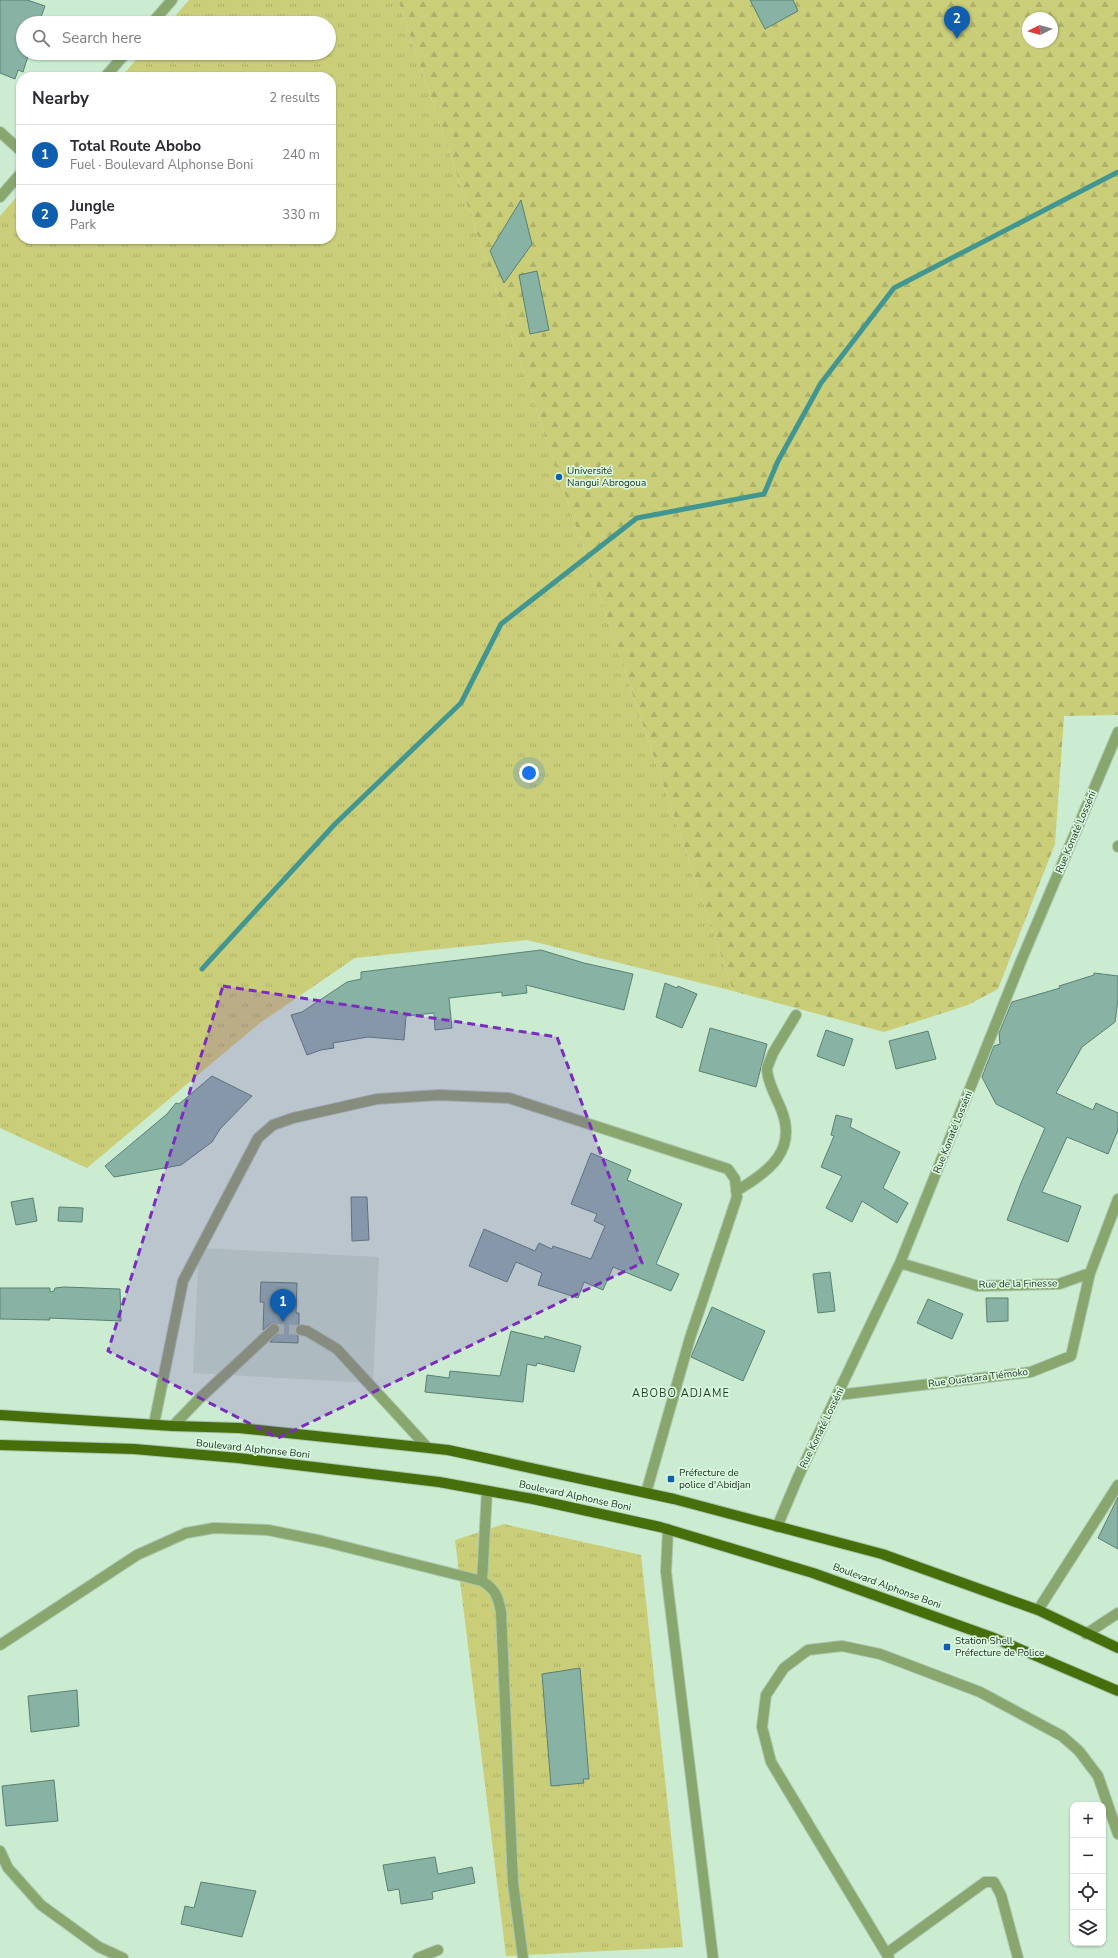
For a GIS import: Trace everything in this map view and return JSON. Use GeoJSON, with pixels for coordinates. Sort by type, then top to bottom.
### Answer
{"type":"FeatureCollection","features":[{"type":"Feature","properties":{"kind":"main road","name":"Boulevard Alphonse Boni"},"geometry":{"type":"LineString","coordinates":[[0,1415],[173,1426],[239,1428],[448,1450],[646,1493],[882,1554],[1038,1610],[1118,1648]]}},
{"type":"Feature","properties":{"kind":"main road","name":"Boulevard Alphonse Boni"},"geometry":{"type":"LineString","coordinates":[[0,1446],[134,1449],[238,1458],[439,1482],[533,1499],[668,1529],[813,1573],[987,1635],[1118,1691]]}},
{"type":"Feature","properties":{"kind":"street"},"geometry":{"type":"LineString","coordinates":[[158,16],[172,0]]}},
{"type":"Feature","properties":{"kind":"street"},"geometry":{"type":"LineString","coordinates":[[109,72],[120,60]]}},
{"type":"Feature","properties":{"kind":"street"},"geometry":{"type":"LineString","coordinates":[[0,132],[16,146]]}},
{"type":"Feature","properties":{"kind":"street"},"geometry":{"type":"LineString","coordinates":[[0,197],[16,179]]}},
{"type":"Feature","properties":{"kind":"street","name":"Rue Konaté Losséni"},"geometry":{"type":"LineString","coordinates":[[777,1527],[900,1263],[1021,961],[1118,732]]}},
{"type":"Feature","properties":{"kind":"street"},"geometry":{"type":"LineString","coordinates":[[736,1191],[757,1178],[776,1162],[784,1147],[787,1130],[767,1068],[773,1053],[796,1015]]}},
{"type":"Feature","properties":{"kind":"street"},"geometry":{"type":"LineString","coordinates":[[154,1424],[183,1281],[258,1138],[273,1125],[293,1118],[377,1099],[439,1096],[509,1098],[728,1169],[735,1179],[737,1197],[690,1338],[646,1493]]}},
{"type":"Feature","properties":{"kind":"street","name":"Rue Ouattara Tiémoko"},"geometry":{"type":"LineString","coordinates":[[838,1395],[1031,1372],[1071,1356],[1090,1273],[1118,1199]]}},
{"type":"Feature","properties":{"kind":"street","name":"Rue de la Finesse"},"geometry":{"type":"LineString","coordinates":[[900,1263],[978,1286],[1060,1284],[1090,1273]]}},
{"type":"Feature","properties":{"kind":"street"},"geometry":{"type":"LineString","coordinates":[[173,1426],[199,1399],[274,1329]]}},
{"type":"Feature","properties":{"kind":"street"},"geometry":{"type":"LineString","coordinates":[[301,1330],[307,1331],[337,1349],[427,1447]]}},
{"type":"Feature","properties":{"kind":"street"},"geometry":{"type":"LineString","coordinates":[[1038,1610],[1118,1485]]}},
{"type":"Feature","properties":{"kind":"street"},"geometry":{"type":"LineString","coordinates":[[482,1581],[487,1491]]}},
{"type":"Feature","properties":{"kind":"street"},"geometry":{"type":"LineString","coordinates":[[0,1645],[137,1555],[186,1532],[214,1528],[268,1530],[322,1541],[482,1581],[493,1588],[499,1600],[501,1612],[513,1883],[523,1958]]}},
{"type":"Feature","properties":{"kind":"street"},"geometry":{"type":"LineString","coordinates":[[668,1529],[666,1572],[713,1958]]}},
{"type":"Feature","properties":{"kind":"street"},"geometry":{"type":"LineString","coordinates":[[1086,1634],[1118,1613]]}},
{"type":"Feature","properties":{"kind":"street"},"geometry":{"type":"LineString","coordinates":[[1018,1958],[1001,1895],[994,1882],[986,1882],[888,1956],[772,1762],[762,1727],[766,1695],[784,1668],[808,1650],[842,1646],[880,1654],[980,1692],[1062,1736],[1079,1751],[1098,1776],[1118,1834]]}},
{"type":"Feature","properties":{"kind":"street"},"geometry":{"type":"LineString","coordinates":[[0,1851],[8,1868],[41,1905],[99,1947],[123,1958]]}},
{"type":"Feature","properties":{"kind":"street"},"geometry":{"type":"LineString","coordinates":[[418,1958],[438,1950]]}},
{"type":"Feature","properties":{"kind":"highlighted area"},"geometry":{"type":"Polygon","coordinates":[[[223,986],[557,1037],[642,1263],[278,1438],[108,1351],[223,986]]]}},
{"type":"Feature","properties":{"kind":"shaded area"},"geometry":{"type":"Polygon","coordinates":[[[199,1248],[379,1257],[373,1383],[193,1373],[199,1248]]]}},
{"type":"Feature","properties":{"kind":"green space"},"geometry":{"type":"Polygon","coordinates":[[[189,0],[398,0],[733,991],[527,940],[355,958],[260,1023],[87,1168],[0,1128],[0,216],[16,198],[16,244],[336,244],[336,72],[125,72],[136,60],[336,60],[336,16],[175,16],[189,0]]]}},
{"type":"Feature","properties":{"kind":"green space"},"geometry":{"type":"Polygon","coordinates":[[[398,0],[1118,0],[1118,715],[1064,716],[1055,844],[998,989],[968,1005],[884,1032],[733,991],[398,0]]]}},
{"type":"Feature","properties":{"kind":"green space"},"geometry":{"type":"Polygon","coordinates":[[[504,1524],[641,1555],[683,1947],[506,1956],[455,1540],[504,1524]]]}},
{"type":"Feature","properties":{"kind":"building"},"geometry":{"type":"Polygon","coordinates":[[[0,0],[27,0],[45,6],[41,16],[16,16],[16,60],[27,60],[23,72],[18,70],[16,72],[15,79],[0,73],[0,0]]]}},
{"type":"Feature","properties":{"kind":"building"},"geometry":{"type":"Polygon","coordinates":[[[750,0],[793,0],[798,11],[765,29],[750,0]]]}},
{"type":"Feature","properties":{"kind":"building"},"geometry":{"type":"Polygon","coordinates":[[[521,200],[532,244],[504,283],[490,251],[521,200]]]}},
{"type":"Feature","properties":{"kind":"building"},"geometry":{"type":"Polygon","coordinates":[[[537,271],[549,330],[530,334],[519,275],[537,271]]]}},
{"type":"Feature","properties":{"kind":"building"},"geometry":{"type":"Polygon","coordinates":[[[541,950],[584,963],[633,974],[624,1010],[526,985],[527,993],[502,996],[502,992],[449,998],[452,1028],[435,1030],[434,1013],[406,1016],[404,1040],[368,1037],[333,1043],[334,1048],[321,1050],[307,1055],[291,1015],[302,1012],[347,982],[361,979],[361,972],[541,950]]]}},
{"type":"Feature","properties":{"kind":"building"},"geometry":{"type":"Polygon","coordinates":[[[1094,973],[1118,976],[1118,1000],[1115,1022],[1082,1047],[1056,1093],[1093,1110],[1096,1103],[1118,1113],[1118,1130],[1108,1154],[1067,1137],[1042,1192],[1081,1206],[1068,1242],[1007,1220],[1045,1128],[996,1104],[982,1077],[994,1046],[1000,1044],[999,1033],[1012,1002],[1060,988],[1059,986],[1094,975],[1094,973]]]}},
{"type":"Feature","properties":{"kind":"building"},"geometry":{"type":"Polygon","coordinates":[[[665,983],[677,988],[678,986],[697,994],[682,1028],[656,1017],[665,983]]]}},
{"type":"Feature","properties":{"kind":"building"},"geometry":{"type":"Polygon","coordinates":[[[710,1028],[767,1044],[756,1087],[699,1071],[710,1028]]]}},
{"type":"Feature","properties":{"kind":"building"},"geometry":{"type":"Polygon","coordinates":[[[826,1030],[853,1039],[844,1066],[817,1056],[826,1030]]]}},
{"type":"Feature","properties":{"kind":"building"},"geometry":{"type":"Polygon","coordinates":[[[928,1031],[936,1059],[896,1069],[889,1041],[928,1031]]]}},
{"type":"Feature","properties":{"kind":"building"},"geometry":{"type":"Polygon","coordinates":[[[212,1076],[252,1096],[220,1129],[212,1142],[181,1165],[114,1177],[105,1166],[167,1114],[176,1103],[179,1104],[212,1076]]]}},
{"type":"Feature","properties":{"kind":"building"},"geometry":{"type":"Polygon","coordinates":[[[836,1115],[852,1119],[850,1127],[900,1152],[883,1188],[908,1203],[897,1223],[862,1201],[852,1222],[826,1208],[842,1176],[821,1167],[834,1136],[831,1135],[836,1115]]]}},
{"type":"Feature","properties":{"kind":"building"},"geometry":{"type":"Polygon","coordinates":[[[591,1153],[631,1170],[627,1180],[682,1204],[656,1264],[679,1274],[671,1291],[613,1267],[603,1290],[584,1282],[578,1298],[538,1285],[542,1273],[516,1262],[507,1282],[469,1266],[484,1229],[535,1251],[539,1243],[552,1249],[553,1246],[591,1259],[605,1226],[594,1221],[597,1214],[571,1204],[591,1153]]]}},
{"type":"Feature","properties":{"kind":"building"},"geometry":{"type":"Polygon","coordinates":[[[351,1197],[367,1197],[369,1240],[352,1241],[351,1197]]]}},
{"type":"Feature","properties":{"kind":"building"},"geometry":{"type":"Polygon","coordinates":[[[33,1198],[37,1221],[16,1225],[11,1202],[33,1198]]]}},
{"type":"Feature","properties":{"kind":"building"},"geometry":{"type":"Polygon","coordinates":[[[59,1207],[83,1208],[82,1222],[58,1221],[59,1207]]]}},
{"type":"Feature","properties":{"kind":"building"},"geometry":{"type":"Polygon","coordinates":[[[830,1272],[835,1311],[818,1313],[813,1274],[830,1272]]]}},
{"type":"Feature","properties":{"kind":"building"},"geometry":{"type":"Polygon","coordinates":[[[261,1282],[297,1283],[296,1313],[299,1313],[299,1324],[295,1329],[298,1336],[298,1343],[270,1342],[280,1331],[280,1327],[276,1323],[270,1324],[263,1330],[264,1302],[260,1302],[261,1282]]]}},
{"type":"Feature","properties":{"kind":"building"},"geometry":{"type":"Polygon","coordinates":[[[0,1288],[50,1288],[50,1292],[54,1291],[55,1288],[120,1289],[121,1321],[49,1318],[50,1320],[0,1319],[0,1288]]]}},
{"type":"Feature","properties":{"kind":"building"},"geometry":{"type":"Polygon","coordinates":[[[986,1298],[1008,1298],[1008,1321],[987,1322],[986,1298]]]}},
{"type":"Feature","properties":{"kind":"building"},"geometry":{"type":"Polygon","coordinates":[[[928,1299],[963,1314],[952,1339],[917,1323],[928,1299]]]}},
{"type":"Feature","properties":{"kind":"building"},"geometry":{"type":"Polygon","coordinates":[[[712,1307],[765,1331],[743,1381],[691,1357],[712,1307]]]}},
{"type":"Feature","properties":{"kind":"building"},"geometry":{"type":"Polygon","coordinates":[[[511,1331],[544,1339],[545,1336],[581,1346],[574,1372],[537,1363],[536,1366],[527,1364],[523,1402],[425,1392],[427,1375],[449,1378],[450,1371],[500,1376],[511,1331]]]}},
{"type":"Feature","properties":{"kind":"building"},"geometry":{"type":"Polygon","coordinates":[[[1118,1497],[1118,1549],[1098,1538],[1118,1497]]]}},
{"type":"Feature","properties":{"kind":"building"},"geometry":{"type":"Polygon","coordinates":[[[580,1668],[589,1779],[583,1779],[584,1783],[551,1786],[542,1674],[580,1668]]]}},
{"type":"Feature","properties":{"kind":"building"},"geometry":{"type":"Polygon","coordinates":[[[77,1690],[79,1726],[31,1732],[28,1696],[77,1690]]]}},
{"type":"Feature","properties":{"kind":"building"},"geometry":{"type":"Polygon","coordinates":[[[54,1780],[58,1821],[6,1826],[2,1786],[54,1780]]]}},
{"type":"Feature","properties":{"kind":"building"},"geometry":{"type":"Polygon","coordinates":[[[435,1857],[438,1874],[472,1867],[475,1883],[432,1892],[433,1899],[401,1904],[399,1889],[388,1891],[383,1865],[435,1857]]]}},
{"type":"Feature","properties":{"kind":"building"},"geometry":{"type":"Polygon","coordinates":[[[201,1882],[256,1891],[242,1937],[181,1924],[185,1906],[194,1908],[201,1882]]]}},
{"type":"Feature","properties":{"kind":"waterway"},"geometry":{"type":"LineString","coordinates":[[202,969],[335,824],[461,703],[501,624],[637,518],[764,494],[778,461],[821,383],[894,288],[1118,172]]}},
{"type":"Feature","properties":{"kind":"tunnel"},"geometry":{"type":"LineString","coordinates":[[274,1329],[301,1330]]}},
{"type":"Feature","properties":{"kind":"place","name":"Jungle"},"geometry":{"type":"Point","coordinates":[957,39]}},
{"type":"Feature","properties":{"kind":"place","name":"Université Nangui Abrogoua"},"geometry":{"type":"Point","coordinates":[559,477]}},
{"type":"Feature","properties":{"kind":"place","name":"Total Route Abobo"},"geometry":{"type":"Point","coordinates":[283,1322]}},
{"type":"Feature","properties":{"kind":"place","name":"Préfecture de police d'Abidjan"},"geometry":{"type":"Point","coordinates":[671,1479]}},
{"type":"Feature","properties":{"kind":"place","name":"Station Shell Préfecture de Police"},"geometry":{"type":"Point","coordinates":[947,1647]}},
{"type":"Feature","properties":{"kind":"district","name":"ABOBO ADJAME"},"geometry":{"type":"Point","coordinates":[681,1393]}}]}
